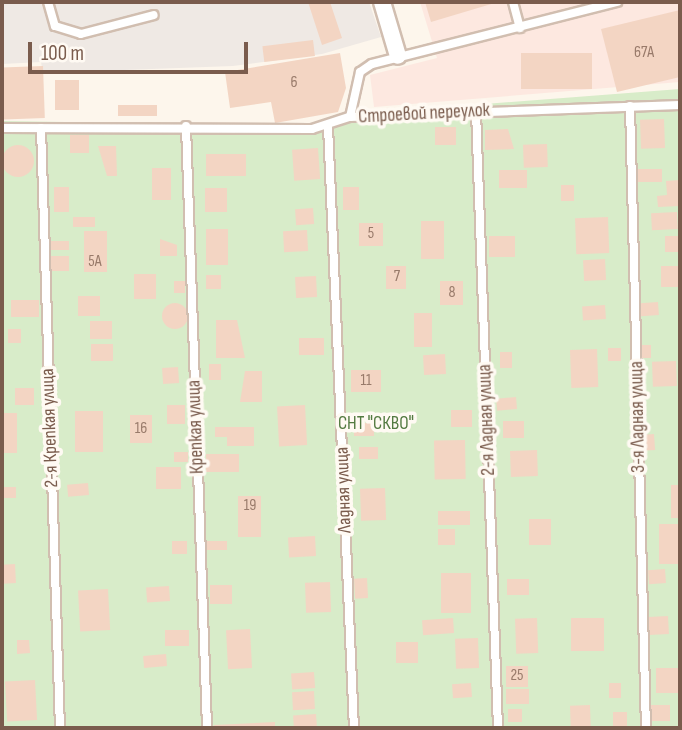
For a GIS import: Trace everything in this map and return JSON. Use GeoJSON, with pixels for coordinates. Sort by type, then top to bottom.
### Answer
{"type":"FeatureCollection","features":[{"type":"Feature","properties":{"kind":"street"},"geometry":{"type":"LineString","coordinates":[[382,2],[398,56]]}},
{"type":"Feature","properties":{"kind":"lane"},"geometry":{"type":"LineString","coordinates":[[48,2],[55,26],[81,34],[154,15]]}},
{"type":"Feature","properties":{"kind":"lane"},"geometry":{"type":"LineString","coordinates":[[513,2],[520,28]]}},
{"type":"Feature","properties":{"kind":"lane"},"geometry":{"type":"LineString","coordinates":[[350,117],[360,72],[398,56],[617,2]]}},
{"type":"Feature","properties":{"kind":"lane","name":"Строевой переулок"},"geometry":{"type":"LineString","coordinates":[[2,128],[328,126],[350,117],[680,105]]}},
{"type":"Feature","properties":{"kind":"lane","name":"3-я Ладная улица"},"geometry":{"type":"LineString","coordinates":[[630,106],[646,728]]}},
{"type":"Feature","properties":{"kind":"lane","name":"2-я Ладная улица"},"geometry":{"type":"LineString","coordinates":[[476,111],[498,728]]}},
{"type":"Feature","properties":{"kind":"lane","name":"Крепкая улица"},"geometry":{"type":"LineString","coordinates":[[186,126],[207,728]]}},
{"type":"Feature","properties":{"kind":"lane","name":"Ладная улица"},"geometry":{"type":"LineString","coordinates":[[328,126],[354,728]]}},
{"type":"Feature","properties":{"kind":"lane","name":"2-я Крепкая улица"},"geometry":{"type":"LineString","coordinates":[[41,128],[60,728]]}},
{"type":"Feature","properties":{"kind":"shaded area"},"geometry":{"type":"Polygon","coordinates":[[[2,2],[369,2],[381,37],[322,54],[233,66],[43,73],[41,62],[2,64],[2,2]]]}},
{"type":"Feature","properties":{"kind":"shaded area"},"geometry":{"type":"Polygon","coordinates":[[[420,2],[680,2],[680,82],[374,107],[370,75],[437,58],[420,2]]]}},
{"type":"Feature","properties":{"kind":"green space","name":"СНТ \"СКВО\""},"geometry":{"type":"Polygon","coordinates":[[[680,89],[680,728],[2,728],[2,121],[313,126],[354,114],[680,89]]]}},
{"type":"Feature","properties":{"kind":"building"},"geometry":{"type":"Polygon","coordinates":[[[308,2],[330,2],[342,38],[322,45],[308,2]]]}},
{"type":"Feature","properties":{"kind":"building"},"geometry":{"type":"Polygon","coordinates":[[[425,2],[498,2],[431,22],[425,2]]]}},
{"type":"Feature","properties":{"kind":"building"},"geometry":{"type":"Polygon","coordinates":[[[680,10],[680,77],[617,92],[601,29],[680,10]]]}},
{"type":"Feature","properties":{"kind":"building"},"geometry":{"type":"Polygon","coordinates":[[[313,40],[315,56],[264,62],[262,46],[313,40]]]}},
{"type":"Feature","properties":{"kind":"building"},"geometry":{"type":"Polygon","coordinates":[[[340,53],[346,88],[338,112],[275,123],[271,102],[230,108],[225,72],[340,53]]]}},
{"type":"Feature","properties":{"kind":"building"},"geometry":{"type":"Polygon","coordinates":[[[521,53],[592,53],[592,89],[521,89],[521,53]]]}},
{"type":"Feature","properties":{"kind":"building"},"geometry":{"type":"Polygon","coordinates":[[[43,66],[45,118],[4,119],[2,67],[43,66]]]}},
{"type":"Feature","properties":{"kind":"building"},"geometry":{"type":"Polygon","coordinates":[[[55,80],[79,80],[79,110],[55,110],[55,80]]]}},
{"type":"Feature","properties":{"kind":"building"},"geometry":{"type":"Polygon","coordinates":[[[118,105],[157,105],[157,116],[118,116],[118,105]]]}},
{"type":"Feature","properties":{"kind":"building"},"geometry":{"type":"Polygon","coordinates":[[[664,119],[665,148],[641,149],[640,120],[664,119]]]}},
{"type":"Feature","properties":{"kind":"building"},"geometry":{"type":"Polygon","coordinates":[[[435,127],[456,127],[456,145],[435,145],[435,127]]]}},
{"type":"Feature","properties":{"kind":"building"},"geometry":{"type":"Polygon","coordinates":[[[508,129],[514,149],[485,150],[485,130],[508,129]]]}},
{"type":"Feature","properties":{"kind":"building"},"geometry":{"type":"Polygon","coordinates":[[[70,135],[89,135],[89,153],[70,153],[70,135]]]}},
{"type":"Feature","properties":{"kind":"building"},"geometry":{"type":"Polygon","coordinates":[[[547,144],[548,167],[524,168],[523,145],[547,144]]]}},
{"type":"Feature","properties":{"kind":"building"},"geometry":{"type":"Polygon","coordinates":[[[18,145],[29,150],[34,161],[29,172],[18,177],[7,172],[2,161],[7,150],[18,145]]]}},
{"type":"Feature","properties":{"kind":"building"},"geometry":{"type":"Polygon","coordinates":[[[98,146],[116,146],[117,176],[107,176],[98,146]]]}},
{"type":"Feature","properties":{"kind":"building"},"geometry":{"type":"Polygon","coordinates":[[[318,148],[320,179],[294,181],[292,150],[318,148]]]}},
{"type":"Feature","properties":{"kind":"building"},"geometry":{"type":"Polygon","coordinates":[[[206,154],[246,154],[246,176],[206,176],[206,154]]]}},
{"type":"Feature","properties":{"kind":"building"},"geometry":{"type":"Polygon","coordinates":[[[152,168],[171,168],[171,200],[152,200],[152,168]]]}},
{"type":"Feature","properties":{"kind":"building"},"geometry":{"type":"Polygon","coordinates":[[[636,169],[662,169],[662,182],[636,182],[636,169]]]}},
{"type":"Feature","properties":{"kind":"building"},"geometry":{"type":"Polygon","coordinates":[[[499,170],[527,170],[527,188],[499,188],[499,170]]]}},
{"type":"Feature","properties":{"kind":"building"},"geometry":{"type":"Polygon","coordinates":[[[680,180],[680,206],[658,207],[657,196],[667,195],[666,181],[680,180]]]}},
{"type":"Feature","properties":{"kind":"building"},"geometry":{"type":"Polygon","coordinates":[[[561,185],[574,185],[574,201],[561,201],[561,185]]]}},
{"type":"Feature","properties":{"kind":"building"},"geometry":{"type":"Polygon","coordinates":[[[54,187],[69,187],[69,212],[54,212],[54,187]]]}},
{"type":"Feature","properties":{"kind":"building"},"geometry":{"type":"Polygon","coordinates":[[[343,187],[359,187],[359,210],[343,210],[343,187]]]}},
{"type":"Feature","properties":{"kind":"building"},"geometry":{"type":"Polygon","coordinates":[[[205,188],[227,188],[227,212],[205,212],[205,188]]]}},
{"type":"Feature","properties":{"kind":"building"},"geometry":{"type":"Polygon","coordinates":[[[313,208],[314,224],[296,225],[295,209],[313,208]]]}},
{"type":"Feature","properties":{"kind":"building"},"geometry":{"type":"Polygon","coordinates":[[[677,212],[678,229],[652,230],[651,213],[677,212]]]}},
{"type":"Feature","properties":{"kind":"building"},"geometry":{"type":"Polygon","coordinates":[[[73,217],[95,217],[95,227],[73,227],[73,217]]]}},
{"type":"Feature","properties":{"kind":"building"},"geometry":{"type":"Polygon","coordinates":[[[608,217],[609,253],[576,254],[575,218],[608,217]]]}},
{"type":"Feature","properties":{"kind":"building"},"geometry":{"type":"Polygon","coordinates":[[[421,221],[444,221],[444,259],[421,259],[421,221]]]}},
{"type":"Feature","properties":{"kind":"building"},"geometry":{"type":"Polygon","coordinates":[[[359,223],[383,223],[383,246],[359,246],[359,223]]]}},
{"type":"Feature","properties":{"kind":"building"},"geometry":{"type":"Polygon","coordinates":[[[206,229],[228,229],[228,265],[206,265],[206,229]]]}},
{"type":"Feature","properties":{"kind":"building"},"geometry":{"type":"Polygon","coordinates":[[[307,230],[308,251],[284,252],[283,231],[307,230]]]}},
{"type":"Feature","properties":{"kind":"building"},"geometry":{"type":"Polygon","coordinates":[[[84,231],[107,231],[107,272],[84,272],[84,231]]]}},
{"type":"Feature","properties":{"kind":"building"},"geometry":{"type":"Polygon","coordinates":[[[489,236],[515,236],[515,257],[489,257],[489,236]]]}},
{"type":"Feature","properties":{"kind":"building"},"geometry":{"type":"Polygon","coordinates":[[[665,236],[680,236],[680,252],[665,252],[665,236]]]}},
{"type":"Feature","properties":{"kind":"building"},"geometry":{"type":"Polygon","coordinates":[[[160,239],[177,245],[177,256],[160,256],[160,239]]]}},
{"type":"Feature","properties":{"kind":"building"},"geometry":{"type":"Polygon","coordinates":[[[51,241],[69,241],[69,250],[51,250],[51,241]]]}},
{"type":"Feature","properties":{"kind":"building"},"geometry":{"type":"Polygon","coordinates":[[[51,256],[69,256],[69,271],[51,271],[51,256]]]}},
{"type":"Feature","properties":{"kind":"building"},"geometry":{"type":"Polygon","coordinates":[[[605,259],[606,280],[584,281],[583,260],[605,259]]]}},
{"type":"Feature","properties":{"kind":"building"},"geometry":{"type":"Polygon","coordinates":[[[386,266],[406,266],[406,289],[386,289],[386,266]]]}},
{"type":"Feature","properties":{"kind":"building"},"geometry":{"type":"Polygon","coordinates":[[[661,266],[678,266],[678,287],[661,287],[661,266]]]}},
{"type":"Feature","properties":{"kind":"building"},"geometry":{"type":"Polygon","coordinates":[[[134,274],[156,274],[156,299],[134,299],[134,274]]]}},
{"type":"Feature","properties":{"kind":"building"},"geometry":{"type":"Polygon","coordinates":[[[206,275],[221,275],[221,289],[206,289],[206,275]]]}},
{"type":"Feature","properties":{"kind":"building"},"geometry":{"type":"Polygon","coordinates":[[[316,276],[317,297],[296,298],[295,277],[316,276]]]}},
{"type":"Feature","properties":{"kind":"building"},"geometry":{"type":"Polygon","coordinates":[[[174,281],[185,281],[185,293],[174,293],[174,281]]]}},
{"type":"Feature","properties":{"kind":"building"},"geometry":{"type":"Polygon","coordinates":[[[440,281],[463,281],[463,305],[440,305],[440,281]]]}},
{"type":"Feature","properties":{"kind":"building"},"geometry":{"type":"Polygon","coordinates":[[[78,296],[100,296],[100,316],[78,316],[78,296]]]}},
{"type":"Feature","properties":{"kind":"building"},"geometry":{"type":"Polygon","coordinates":[[[11,300],[39,300],[39,317],[11,317],[11,300]]]}},
{"type":"Feature","properties":{"kind":"building"},"geometry":{"type":"Polygon","coordinates":[[[658,302],[659,315],[641,316],[640,303],[658,302]]]}},
{"type":"Feature","properties":{"kind":"building"},"geometry":{"type":"Polygon","coordinates":[[[175,303],[184,307],[188,316],[184,325],[175,329],[166,325],[162,316],[166,307],[175,303]]]}},
{"type":"Feature","properties":{"kind":"building"},"geometry":{"type":"Polygon","coordinates":[[[605,305],[606,319],[583,321],[582,307],[605,305]]]}},
{"type":"Feature","properties":{"kind":"building"},"geometry":{"type":"Polygon","coordinates":[[[414,313],[432,313],[432,347],[414,347],[414,313]]]}},
{"type":"Feature","properties":{"kind":"building"},"geometry":{"type":"Polygon","coordinates":[[[216,320],[237,320],[245,358],[216,358],[216,320]]]}},
{"type":"Feature","properties":{"kind":"building"},"geometry":{"type":"Polygon","coordinates":[[[90,321],[112,321],[112,339],[90,339],[90,321]]]}},
{"type":"Feature","properties":{"kind":"building"},"geometry":{"type":"Polygon","coordinates":[[[8,329],[21,329],[21,343],[8,343],[8,329]]]}},
{"type":"Feature","properties":{"kind":"building"},"geometry":{"type":"Polygon","coordinates":[[[299,338],[324,338],[324,355],[299,355],[299,338]]]}},
{"type":"Feature","properties":{"kind":"building"},"geometry":{"type":"Polygon","coordinates":[[[91,344],[113,344],[113,361],[91,361],[91,344]]]}},
{"type":"Feature","properties":{"kind":"building"},"geometry":{"type":"Polygon","coordinates":[[[641,345],[651,345],[651,358],[641,358],[641,345]]]}},
{"type":"Feature","properties":{"kind":"building"},"geometry":{"type":"Polygon","coordinates":[[[608,348],[621,348],[621,361],[608,361],[608,348]]]}},
{"type":"Feature","properties":{"kind":"building"},"geometry":{"type":"Polygon","coordinates":[[[597,349],[598,387],[571,388],[570,350],[597,349]]]}},
{"type":"Feature","properties":{"kind":"building"},"geometry":{"type":"Polygon","coordinates":[[[500,352],[512,352],[512,368],[500,368],[500,352]]]}},
{"type":"Feature","properties":{"kind":"building"},"geometry":{"type":"Polygon","coordinates":[[[445,354],[446,374],[424,375],[423,355],[445,354]]]}},
{"type":"Feature","properties":{"kind":"building"},"geometry":{"type":"Polygon","coordinates":[[[676,361],[677,386],[653,387],[652,362],[676,361]]]}},
{"type":"Feature","properties":{"kind":"building"},"geometry":{"type":"Polygon","coordinates":[[[209,364],[221,364],[221,380],[209,380],[209,364]]]}},
{"type":"Feature","properties":{"kind":"building"},"geometry":{"type":"Polygon","coordinates":[[[178,367],[179,383],[163,384],[162,368],[178,367]]]}},
{"type":"Feature","properties":{"kind":"building"},"geometry":{"type":"Polygon","coordinates":[[[351,370],[381,370],[381,392],[351,392],[351,370]]]}},
{"type":"Feature","properties":{"kind":"building"},"geometry":{"type":"Polygon","coordinates":[[[245,371],[262,371],[262,402],[240,402],[245,371]]]}},
{"type":"Feature","properties":{"kind":"building"},"geometry":{"type":"Polygon","coordinates":[[[15,388],[34,388],[34,405],[15,405],[15,388]]]}},
{"type":"Feature","properties":{"kind":"building"},"geometry":{"type":"Polygon","coordinates":[[[516,397],[517,409],[497,411],[496,399],[516,397]]]}},
{"type":"Feature","properties":{"kind":"building"},"geometry":{"type":"Polygon","coordinates":[[[167,405],[185,405],[185,424],[167,424],[167,405]]]}},
{"type":"Feature","properties":{"kind":"building"},"geometry":{"type":"Polygon","coordinates":[[[305,405],[307,445],[279,446],[277,406],[305,405]]]}},
{"type":"Feature","properties":{"kind":"building"},"geometry":{"type":"Polygon","coordinates":[[[451,410],[472,410],[472,427],[451,427],[451,410]]]}},
{"type":"Feature","properties":{"kind":"building"},"geometry":{"type":"Polygon","coordinates":[[[75,411],[103,411],[103,452],[75,452],[75,411]]]}},
{"type":"Feature","properties":{"kind":"building"},"geometry":{"type":"Polygon","coordinates":[[[2,413],[17,413],[17,453],[2,453],[2,413]]]}},
{"type":"Feature","properties":{"kind":"building"},"geometry":{"type":"Polygon","coordinates":[[[130,415],[152,415],[152,443],[130,443],[130,415]]]}},
{"type":"Feature","properties":{"kind":"building"},"geometry":{"type":"Polygon","coordinates":[[[503,421],[524,421],[524,438],[503,438],[503,421]]]}},
{"type":"Feature","properties":{"kind":"building"},"geometry":{"type":"Polygon","coordinates":[[[354,423],[374,423],[374,436],[354,436],[354,423]]]}},
{"type":"Feature","properties":{"kind":"building"},"geometry":{"type":"Polygon","coordinates":[[[215,427],[254,427],[254,446],[227,446],[227,437],[215,437],[215,427]]]}},
{"type":"Feature","properties":{"kind":"building"},"geometry":{"type":"Polygon","coordinates":[[[654,434],[655,450],[642,451],[641,435],[654,434]]]}},
{"type":"Feature","properties":{"kind":"building"},"geometry":{"type":"Polygon","coordinates":[[[465,440],[466,479],[435,480],[434,441],[465,440]]]}},
{"type":"Feature","properties":{"kind":"building"},"geometry":{"type":"Polygon","coordinates":[[[359,447],[378,447],[378,459],[359,459],[359,447]]]}},
{"type":"Feature","properties":{"kind":"building"},"geometry":{"type":"Polygon","coordinates":[[[537,450],[538,476],[511,477],[510,451],[537,450]]]}},
{"type":"Feature","properties":{"kind":"building"},"geometry":{"type":"Polygon","coordinates":[[[174,452],[188,452],[188,462],[174,462],[174,452]]]}},
{"type":"Feature","properties":{"kind":"building"},"geometry":{"type":"Polygon","coordinates":[[[206,454],[239,454],[239,472],[206,472],[206,454]]]}},
{"type":"Feature","properties":{"kind":"building"},"geometry":{"type":"Polygon","coordinates":[[[156,467],[181,467],[181,489],[156,489],[156,467]]]}},
{"type":"Feature","properties":{"kind":"building"},"geometry":{"type":"Polygon","coordinates":[[[88,483],[89,495],[68,497],[67,485],[88,483]]]}},
{"type":"Feature","properties":{"kind":"building"},"geometry":{"type":"Polygon","coordinates":[[[671,485],[680,485],[680,518],[671,518],[671,485]]]}},
{"type":"Feature","properties":{"kind":"building"},"geometry":{"type":"Polygon","coordinates":[[[4,487],[16,487],[16,498],[4,498],[4,487]]]}},
{"type":"Feature","properties":{"kind":"building"},"geometry":{"type":"Polygon","coordinates":[[[385,488],[386,520],[361,521],[360,489],[385,488]]]}},
{"type":"Feature","properties":{"kind":"building"},"geometry":{"type":"Polygon","coordinates":[[[238,496],[261,496],[261,537],[238,537],[238,496]]]}},
{"type":"Feature","properties":{"kind":"building"},"geometry":{"type":"Polygon","coordinates":[[[438,511],[470,511],[470,525],[438,525],[438,511]]]}},
{"type":"Feature","properties":{"kind":"building"},"geometry":{"type":"Polygon","coordinates":[[[529,519],[551,519],[551,545],[529,545],[529,519]]]}},
{"type":"Feature","properties":{"kind":"building"},"geometry":{"type":"Polygon","coordinates":[[[659,524],[680,524],[680,564],[659,564],[659,524]]]}},
{"type":"Feature","properties":{"kind":"building"},"geometry":{"type":"Polygon","coordinates":[[[438,529],[455,529],[455,545],[438,545],[438,529]]]}},
{"type":"Feature","properties":{"kind":"building"},"geometry":{"type":"Polygon","coordinates":[[[315,536],[316,556],[289,557],[288,537],[315,536]]]}},
{"type":"Feature","properties":{"kind":"building"},"geometry":{"type":"Polygon","coordinates":[[[172,541],[187,541],[187,554],[172,554],[172,541]]]}},
{"type":"Feature","properties":{"kind":"building"},"geometry":{"type":"Polygon","coordinates":[[[205,541],[227,541],[227,550],[205,550],[205,541]]]}},
{"type":"Feature","properties":{"kind":"building"},"geometry":{"type":"Polygon","coordinates":[[[15,564],[16,583],[3,584],[2,565],[15,564]]]}},
{"type":"Feature","properties":{"kind":"building"},"geometry":{"type":"Polygon","coordinates":[[[665,569],[666,583],[649,584],[648,570],[665,569]]]}},
{"type":"Feature","properties":{"kind":"building"},"geometry":{"type":"Polygon","coordinates":[[[441,573],[471,573],[471,613],[441,613],[441,573]]]}},
{"type":"Feature","properties":{"kind":"building"},"geometry":{"type":"Polygon","coordinates":[[[367,578],[368,598],[355,599],[354,579],[367,578]]]}},
{"type":"Feature","properties":{"kind":"building"},"geometry":{"type":"Polygon","coordinates":[[[507,579],[529,579],[529,595],[507,595],[507,579]]]}},
{"type":"Feature","properties":{"kind":"building"},"geometry":{"type":"Polygon","coordinates":[[[330,582],[331,612],[306,613],[305,583],[330,582]]]}},
{"type":"Feature","properties":{"kind":"building"},"geometry":{"type":"Polygon","coordinates":[[[210,585],[232,585],[232,604],[210,604],[210,585]]]}},
{"type":"Feature","properties":{"kind":"building"},"geometry":{"type":"Polygon","coordinates":[[[169,586],[170,601],[147,603],[146,588],[169,586]]]}},
{"type":"Feature","properties":{"kind":"building"},"geometry":{"type":"Polygon","coordinates":[[[108,589],[110,630],[80,632],[78,591],[108,589]]]}},
{"type":"Feature","properties":{"kind":"building"},"geometry":{"type":"Polygon","coordinates":[[[668,616],[669,634],[649,635],[648,617],[668,616]]]}},
{"type":"Feature","properties":{"kind":"building"},"geometry":{"type":"Polygon","coordinates":[[[453,618],[454,633],[423,635],[422,620],[453,618]]]}},
{"type":"Feature","properties":{"kind":"building"},"geometry":{"type":"Polygon","coordinates":[[[537,618],[538,653],[516,654],[515,619],[537,618]]]}},
{"type":"Feature","properties":{"kind":"building"},"geometry":{"type":"Polygon","coordinates":[[[571,618],[604,618],[604,651],[571,651],[571,618]]]}},
{"type":"Feature","properties":{"kind":"building"},"geometry":{"type":"Polygon","coordinates":[[[250,629],[252,668],[228,669],[226,630],[250,629]]]}},
{"type":"Feature","properties":{"kind":"building"},"geometry":{"type":"Polygon","coordinates":[[[165,630],[189,630],[189,646],[165,646],[165,630]]]}},
{"type":"Feature","properties":{"kind":"building"},"geometry":{"type":"Polygon","coordinates":[[[478,638],[479,668],[456,669],[455,639],[478,638]]]}},
{"type":"Feature","properties":{"kind":"building"},"geometry":{"type":"Polygon","coordinates":[[[17,640],[29,640],[30,653],[17,654],[17,640]]]}},
{"type":"Feature","properties":{"kind":"building"},"geometry":{"type":"Polygon","coordinates":[[[396,642],[418,642],[418,663],[396,663],[396,642]]]}},
{"type":"Feature","properties":{"kind":"building"},"geometry":{"type":"Polygon","coordinates":[[[166,654],[167,666],[144,668],[143,656],[166,654]]]}},
{"type":"Feature","properties":{"kind":"building"},"geometry":{"type":"Polygon","coordinates":[[[506,666],[528,666],[528,687],[506,687],[506,666]]]}},
{"type":"Feature","properties":{"kind":"building"},"geometry":{"type":"Polygon","coordinates":[[[656,668],[680,668],[680,693],[656,693],[656,668]]]}},
{"type":"Feature","properties":{"kind":"building"},"geometry":{"type":"Polygon","coordinates":[[[314,672],[315,688],[292,690],[291,674],[314,672]]]}},
{"type":"Feature","properties":{"kind":"building"},"geometry":{"type":"Polygon","coordinates":[[[35,680],[37,720],[7,722],[5,682],[35,680]]]}},
{"type":"Feature","properties":{"kind":"building"},"geometry":{"type":"Polygon","coordinates":[[[471,683],[472,697],[453,698],[452,684],[471,683]]]}},
{"type":"Feature","properties":{"kind":"building"},"geometry":{"type":"Polygon","coordinates":[[[609,683],[621,683],[621,698],[609,698],[609,683]]]}},
{"type":"Feature","properties":{"kind":"building"},"geometry":{"type":"Polygon","coordinates":[[[506,689],[529,689],[529,704],[506,704],[506,689]]]}},
{"type":"Feature","properties":{"kind":"building"},"geometry":{"type":"Polygon","coordinates":[[[314,691],[315,709],[293,710],[292,692],[314,691]]]}},
{"type":"Feature","properties":{"kind":"building"},"geometry":{"type":"Polygon","coordinates":[[[590,705],[591,728],[571,728],[570,706],[590,705]]]}},
{"type":"Feature","properties":{"kind":"building"},"geometry":{"type":"Polygon","coordinates":[[[651,705],[670,705],[670,721],[651,721],[651,705]]]}},
{"type":"Feature","properties":{"kind":"building"},"geometry":{"type":"Polygon","coordinates":[[[508,709],[522,709],[522,722],[508,722],[508,709]]]}},
{"type":"Feature","properties":{"kind":"building"},"geometry":{"type":"Polygon","coordinates":[[[613,712],[627,712],[627,728],[613,728],[613,712]]]}},
{"type":"Feature","properties":{"kind":"building"},"geometry":{"type":"Polygon","coordinates":[[[316,714],[317,728],[294,728],[293,716],[316,714]]]}},
{"type":"Feature","properties":{"kind":"building"},"geometry":{"type":"Polygon","coordinates":[[[275,722],[275,728],[214,728],[214,725],[275,722]]]}}]}
